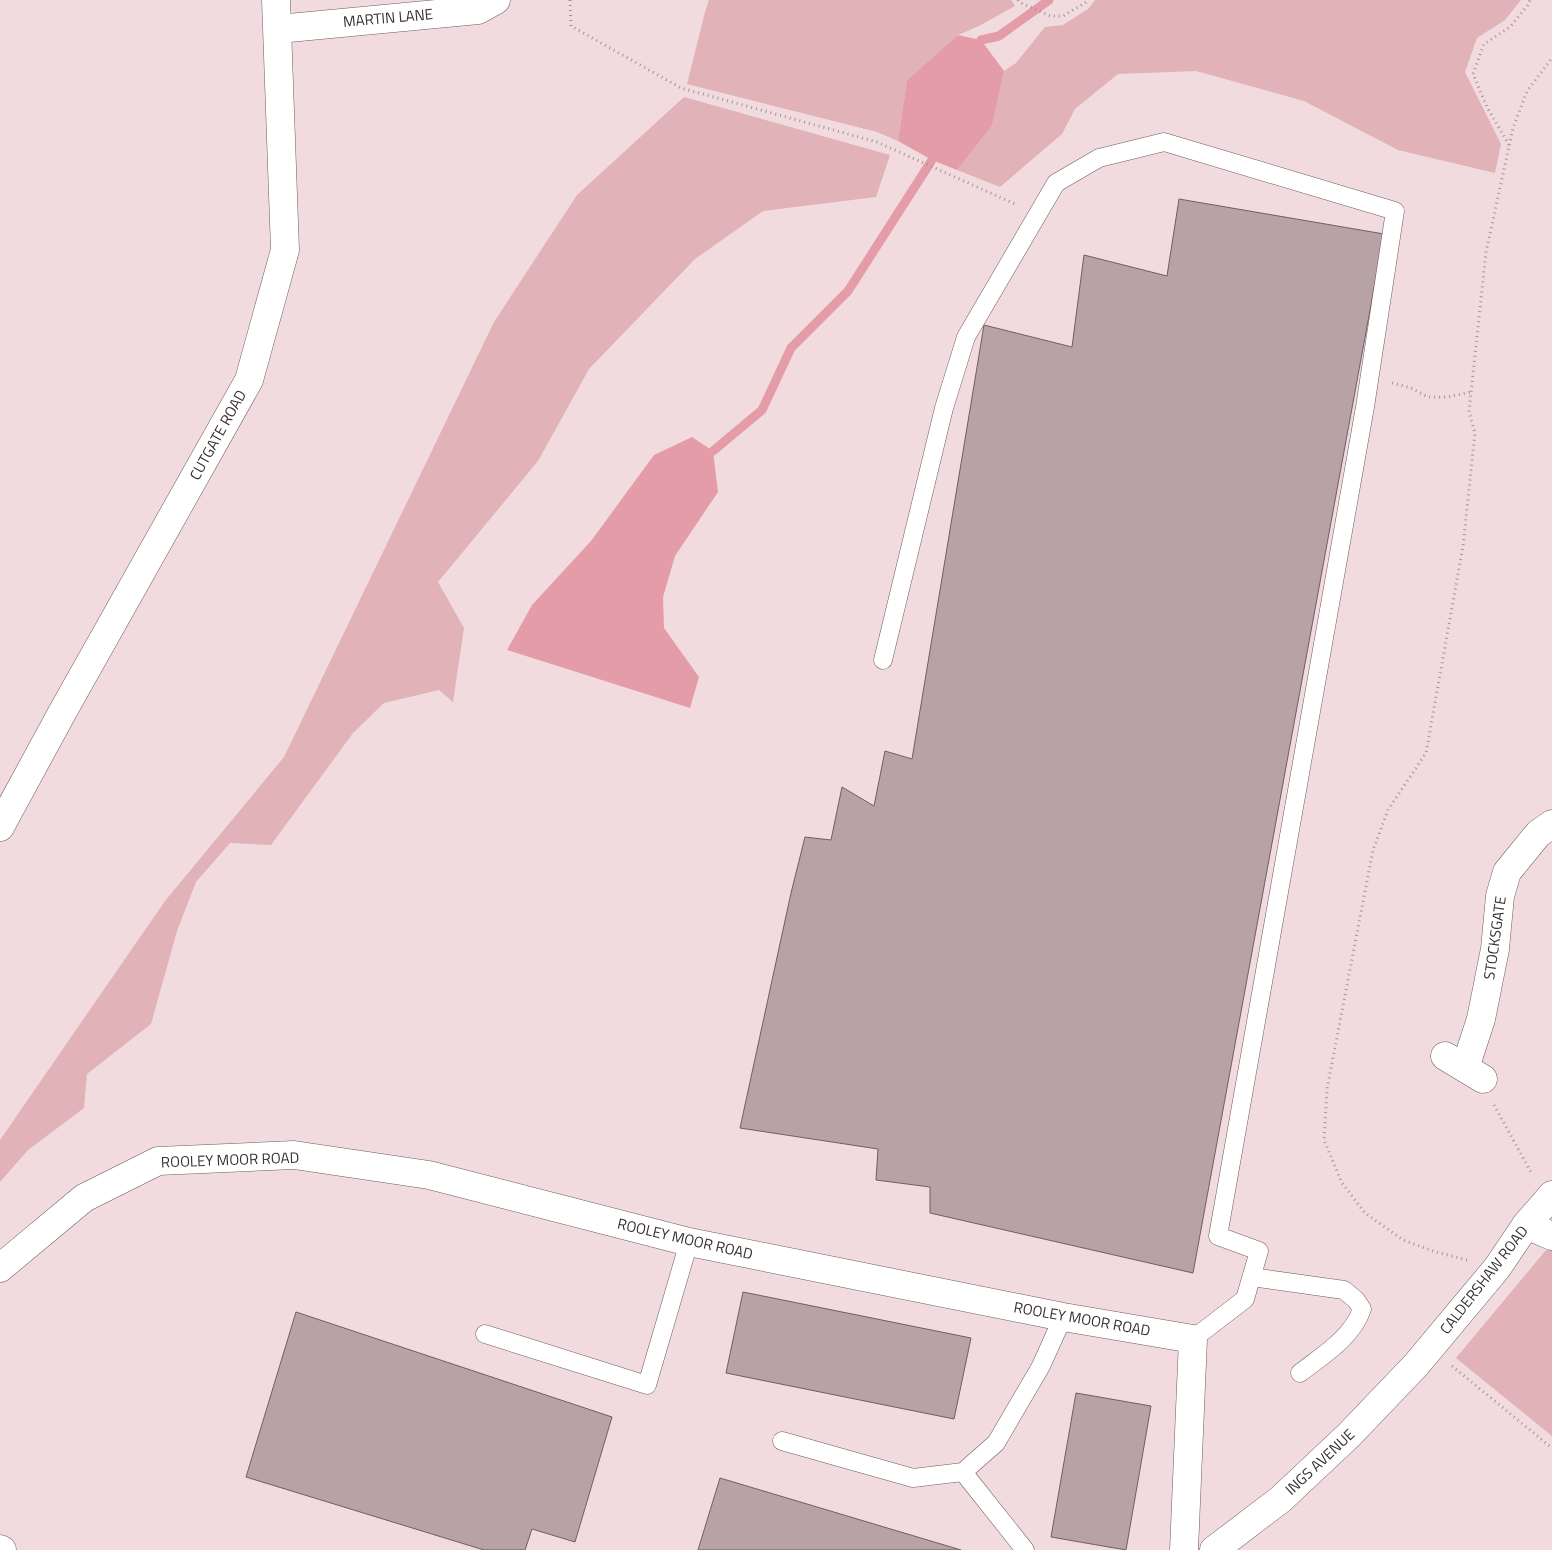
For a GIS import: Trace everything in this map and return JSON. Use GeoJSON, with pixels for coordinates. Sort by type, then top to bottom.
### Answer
{"type":"FeatureCollection","features":[{"type":"Feature","properties":{"kind":"street","name":"CUTGATE ROAD"},"geometry":{"type":"LineString","coordinates":[[0,827],[249,380],[285,250],[276,0]]}},
{"type":"Feature","properties":{"kind":"street","name":"MARTIN LANE"},"geometry":{"type":"LineString","coordinates":[[278,29],[478,10],[496,0]]}},
{"type":"Feature","properties":{"kind":"street","name":"STOCKSGATE"},"geometry":{"type":"LineString","coordinates":[[1464,1067],[1481,1019],[1495,950],[1500,896],[1507,872],[1538,834],[1552,824]]}},
{"type":"Feature","properties":{"kind":"street","name":"ROOLEY MOOR ROAD"},"geometry":{"type":"LineString","coordinates":[[0,1268],[84,1198],[158,1160],[294,1155],[429,1175],[689,1242],[1063,1317],[1193,1339]]}},
{"type":"Feature","properties":{"kind":"street","name":"CALDERSHAW ROAD"},"geometry":{"type":"LineString","coordinates":[[1424,1356],[1497,1268],[1526,1225],[1549,1199]]}},
{"type":"Feature","properties":{"kind":"street"},"geometry":{"type":"LineString","coordinates":[[1526,1225],[1552,1236]]}},
{"type":"Feature","properties":{"kind":"street"},"geometry":{"type":"LineString","coordinates":[[1184,1550],[1193,1339]]}},
{"type":"Feature","properties":{"kind":"street","name":"INGS AVENUE"},"geometry":{"type":"LineString","coordinates":[[1214,1550],[1281,1499],[1349,1435],[1424,1356]]}},
{"type":"Feature","properties":{"kind":"lane"},"geometry":{"type":"LineString","coordinates":[[883,660],[944,408],[966,337],[1056,183],[1099,158],[1164,142],[1395,211],[1370,376],[1218,1236],[1259,1251],[1245,1299],[1193,1339]]}},
{"type":"Feature","properties":{"kind":"lane"},"geometry":{"type":"LineString","coordinates":[[485,1334],[647,1385],[689,1242]]}},
{"type":"Feature","properties":{"kind":"lane"},"geometry":{"type":"LineString","coordinates":[[1252,1277],[1344,1290],[1356,1300],[1362,1309],[1359,1319],[1344,1338],[1300,1373]]}},
{"type":"Feature","properties":{"kind":"lane"},"geometry":{"type":"LineString","coordinates":[[782,1441],[913,1478],[963,1472],[996,1443],[1041,1366],[1063,1317]]}},
{"type":"Feature","properties":{"kind":"lane"},"geometry":{"type":"LineString","coordinates":[[963,1472],[1025,1550]]}},
{"type":"Feature","properties":{"kind":"path"},"geometry":{"type":"LineString","coordinates":[[570,0],[571,26],[681,88],[877,142],[1038,215]]}},
{"type":"Feature","properties":{"kind":"path"},"geometry":{"type":"LineString","coordinates":[[1018,1],[1050,16],[1063,16],[1088,0]]}},
{"type":"Feature","properties":{"kind":"path"},"geometry":{"type":"LineString","coordinates":[[1509,147],[1487,107],[1473,74],[1484,44],[1510,27],[1530,0]]}},
{"type":"Feature","properties":{"kind":"path"},"geometry":{"type":"LineString","coordinates":[[1497,1268],[1436,1252],[1404,1240],[1365,1213],[1342,1183],[1324,1140],[1327,1090],[1372,850],[1388,810],[1426,753],[1463,546],[1475,433],[1469,412],[1486,252],[1513,128],[1527,91],[1552,58]]}},
{"type":"Feature","properties":{"kind":"path"},"geometry":{"type":"LineString","coordinates":[[1370,376],[1411,388],[1428,397],[1448,397],[1471,392]]}},
{"type":"Feature","properties":{"kind":"path"},"geometry":{"type":"LineString","coordinates":[[1464,1067],[1491,1099],[1531,1172],[1549,1199]]}},
{"type":"Feature","properties":{"kind":"path"},"geometry":{"type":"LineString","coordinates":[[1424,1356],[1552,1448]]}},
{"type":"Feature","properties":{"kind":"shaded area"},"geometry":{"type":"Polygon","coordinates":[[[709,0],[1011,0],[1015,6],[979,26],[958,35],[907,80],[898,141],[877,132],[687,84],[709,0]]]}},
{"type":"Feature","properties":{"kind":"shaded area"},"geometry":{"type":"Polygon","coordinates":[[[1095,0],[1521,0],[1505,20],[1477,38],[1465,72],[1501,144],[1495,173],[1398,150],[1304,101],[1196,71],[1118,74],[1075,109],[1062,134],[1000,187],[957,170],[992,126],[1004,71],[1016,63],[1045,27],[1063,25],[1088,9],[1095,0]]]}},
{"type":"Feature","properties":{"kind":"shaded area"},"geometry":{"type":"Polygon","coordinates":[[[958,35],[981,40],[1004,71],[992,126],[957,170],[932,160],[898,141],[907,80],[958,35]]]}},
{"type":"Feature","properties":{"kind":"shaded area"},"geometry":{"type":"Polygon","coordinates":[[[684,97],[890,155],[876,197],[763,211],[695,259],[589,369],[538,461],[438,582],[464,628],[453,702],[439,690],[384,703],[353,733],[271,845],[230,843],[196,882],[177,931],[151,1024],[87,1074],[84,1108],[28,1150],[0,1182],[0,1140],[165,901],[284,757],[494,322],[577,195],[684,97]]]}},
{"type":"Feature","properties":{"kind":"shaded area"},"geometry":{"type":"Polygon","coordinates":[[[692,437],[713,451],[718,492],[675,556],[663,597],[664,628],[699,677],[690,708],[507,650],[532,605],[591,541],[654,455],[692,437]]]}},
{"type":"Feature","properties":{"kind":"shaded area"},"geometry":{"type":"Polygon","coordinates":[[[1546,1250],[1552,1250],[1552,1436],[1456,1358],[1546,1250]]]}},
{"type":"Feature","properties":{"kind":"building"},"geometry":{"type":"Polygon","coordinates":[[[1179,199],[1384,234],[1193,1273],[930,1213],[930,1187],[876,1180],[878,1149],[740,1128],[805,837],[831,840],[842,787],[874,806],[885,751],[912,759],[984,325],[1072,347],[1084,255],[1167,276],[1179,199]]]}},
{"type":"Feature","properties":{"kind":"building"},"geometry":{"type":"Polygon","coordinates":[[[743,1292],[971,1338],[954,1419],[726,1373],[743,1292]]]}},
{"type":"Feature","properties":{"kind":"building"},"geometry":{"type":"Polygon","coordinates":[[[296,1312],[612,1417],[575,1542],[532,1529],[525,1550],[484,1550],[246,1477],[296,1312]]]}},
{"type":"Feature","properties":{"kind":"building"},"geometry":{"type":"Polygon","coordinates":[[[1076,1393],[1151,1406],[1126,1550],[1051,1537],[1076,1393]]]}},
{"type":"Feature","properties":{"kind":"building"},"geometry":{"type":"Polygon","coordinates":[[[720,1478],[961,1550],[698,1550],[720,1478]]]}},
{"type":"Feature","properties":{"kind":"waterway"},"geometry":{"type":"LineString","coordinates":[[981,40],[999,36],[1049,0]]}},
{"type":"Feature","properties":{"kind":"waterway"},"geometry":{"type":"LineString","coordinates":[[713,451],[762,410],[791,348],[848,291],[932,160]]}}]}
